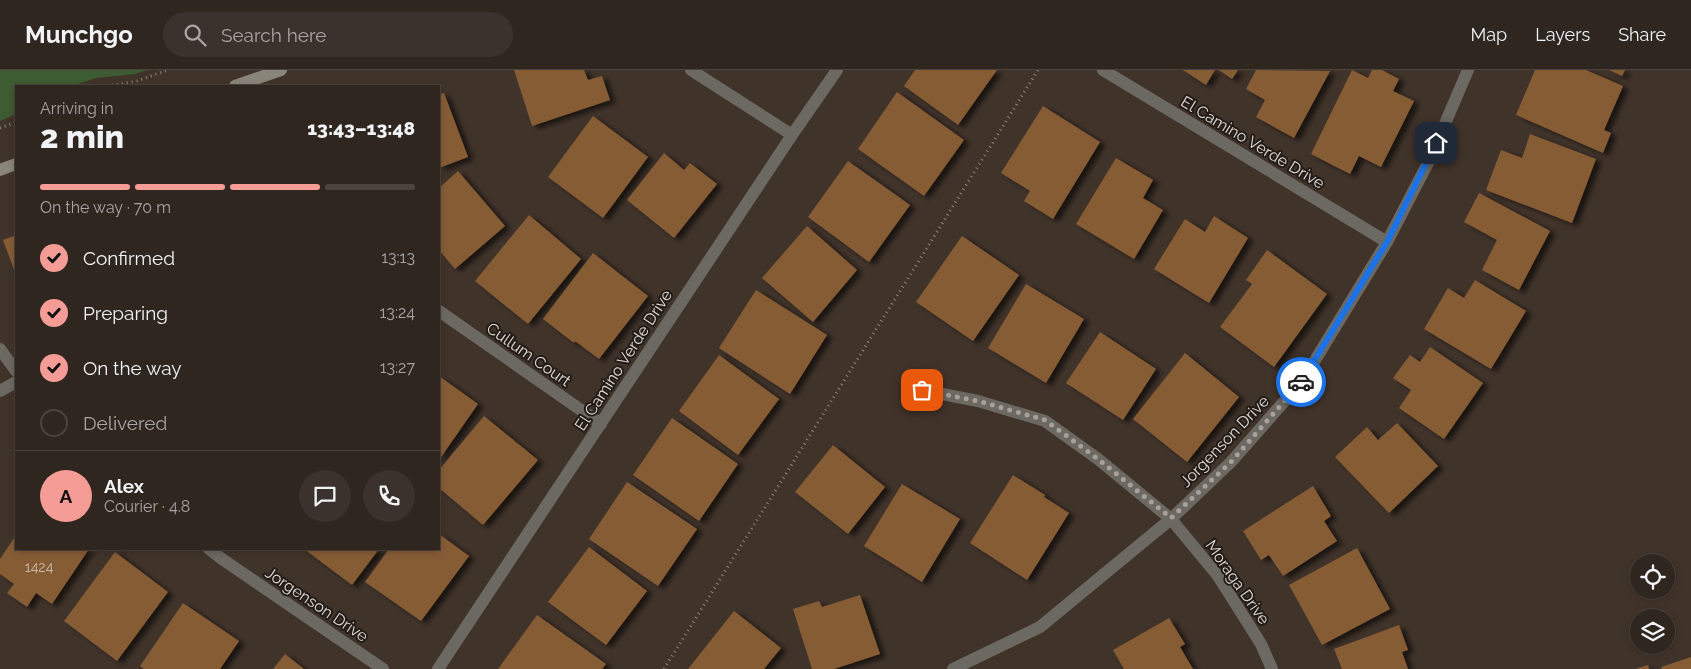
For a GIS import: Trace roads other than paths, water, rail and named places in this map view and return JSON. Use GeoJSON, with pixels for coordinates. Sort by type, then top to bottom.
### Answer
{"type":"FeatureCollection","features":[{"type":"Feature","properties":{"kind":"street"},"geometry":{"type":"LineString","coordinates":[[238,85],[281,70]]}},
{"type":"Feature","properties":{"kind":"street"},"geometry":{"type":"LineString","coordinates":[[691,70],[792,135]]}},
{"type":"Feature","properties":{"kind":"street","name":"El Camino Verde Drive"},"geometry":{"type":"LineString","coordinates":[[438,669],[837,70]]}},
{"type":"Feature","properties":{"kind":"street","name":"El Camino Verde Drive"},"geometry":{"type":"LineString","coordinates":[[1103,70],[1387,242]]}},
{"type":"Feature","properties":{"kind":"street","name":"Jorgenson Drive"},"geometry":{"type":"LineString","coordinates":[[953,669],[1040,627],[1171,518],[1231,462],[1302,380],[1387,242],[1429,161],[1468,70]]}},
{"type":"Feature","properties":{"kind":"street"},"geometry":{"type":"LineString","coordinates":[[0,170],[15,164]]}},
{"type":"Feature","properties":{"kind":"street","name":"Cullum Court"},"geometry":{"type":"LineString","coordinates":[[440,311],[601,424]]}},
{"type":"Feature","properties":{"kind":"street"},"geometry":{"type":"LineString","coordinates":[[0,349],[15,371]]}},
{"type":"Feature","properties":{"kind":"street"},"geometry":{"type":"LineString","coordinates":[[0,391],[15,383]]}},
{"type":"Feature","properties":{"kind":"street","name":"Moraga Drive"},"geometry":{"type":"LineString","coordinates":[[922,390],[978,401],[1045,420],[1098,459],[1171,518],[1218,576],[1261,644],[1272,669]]}},
{"type":"Feature","properties":{"kind":"street","name":"Jorgenson Drive"},"geometry":{"type":"LineString","coordinates":[[210,550],[384,669]]}}]}
